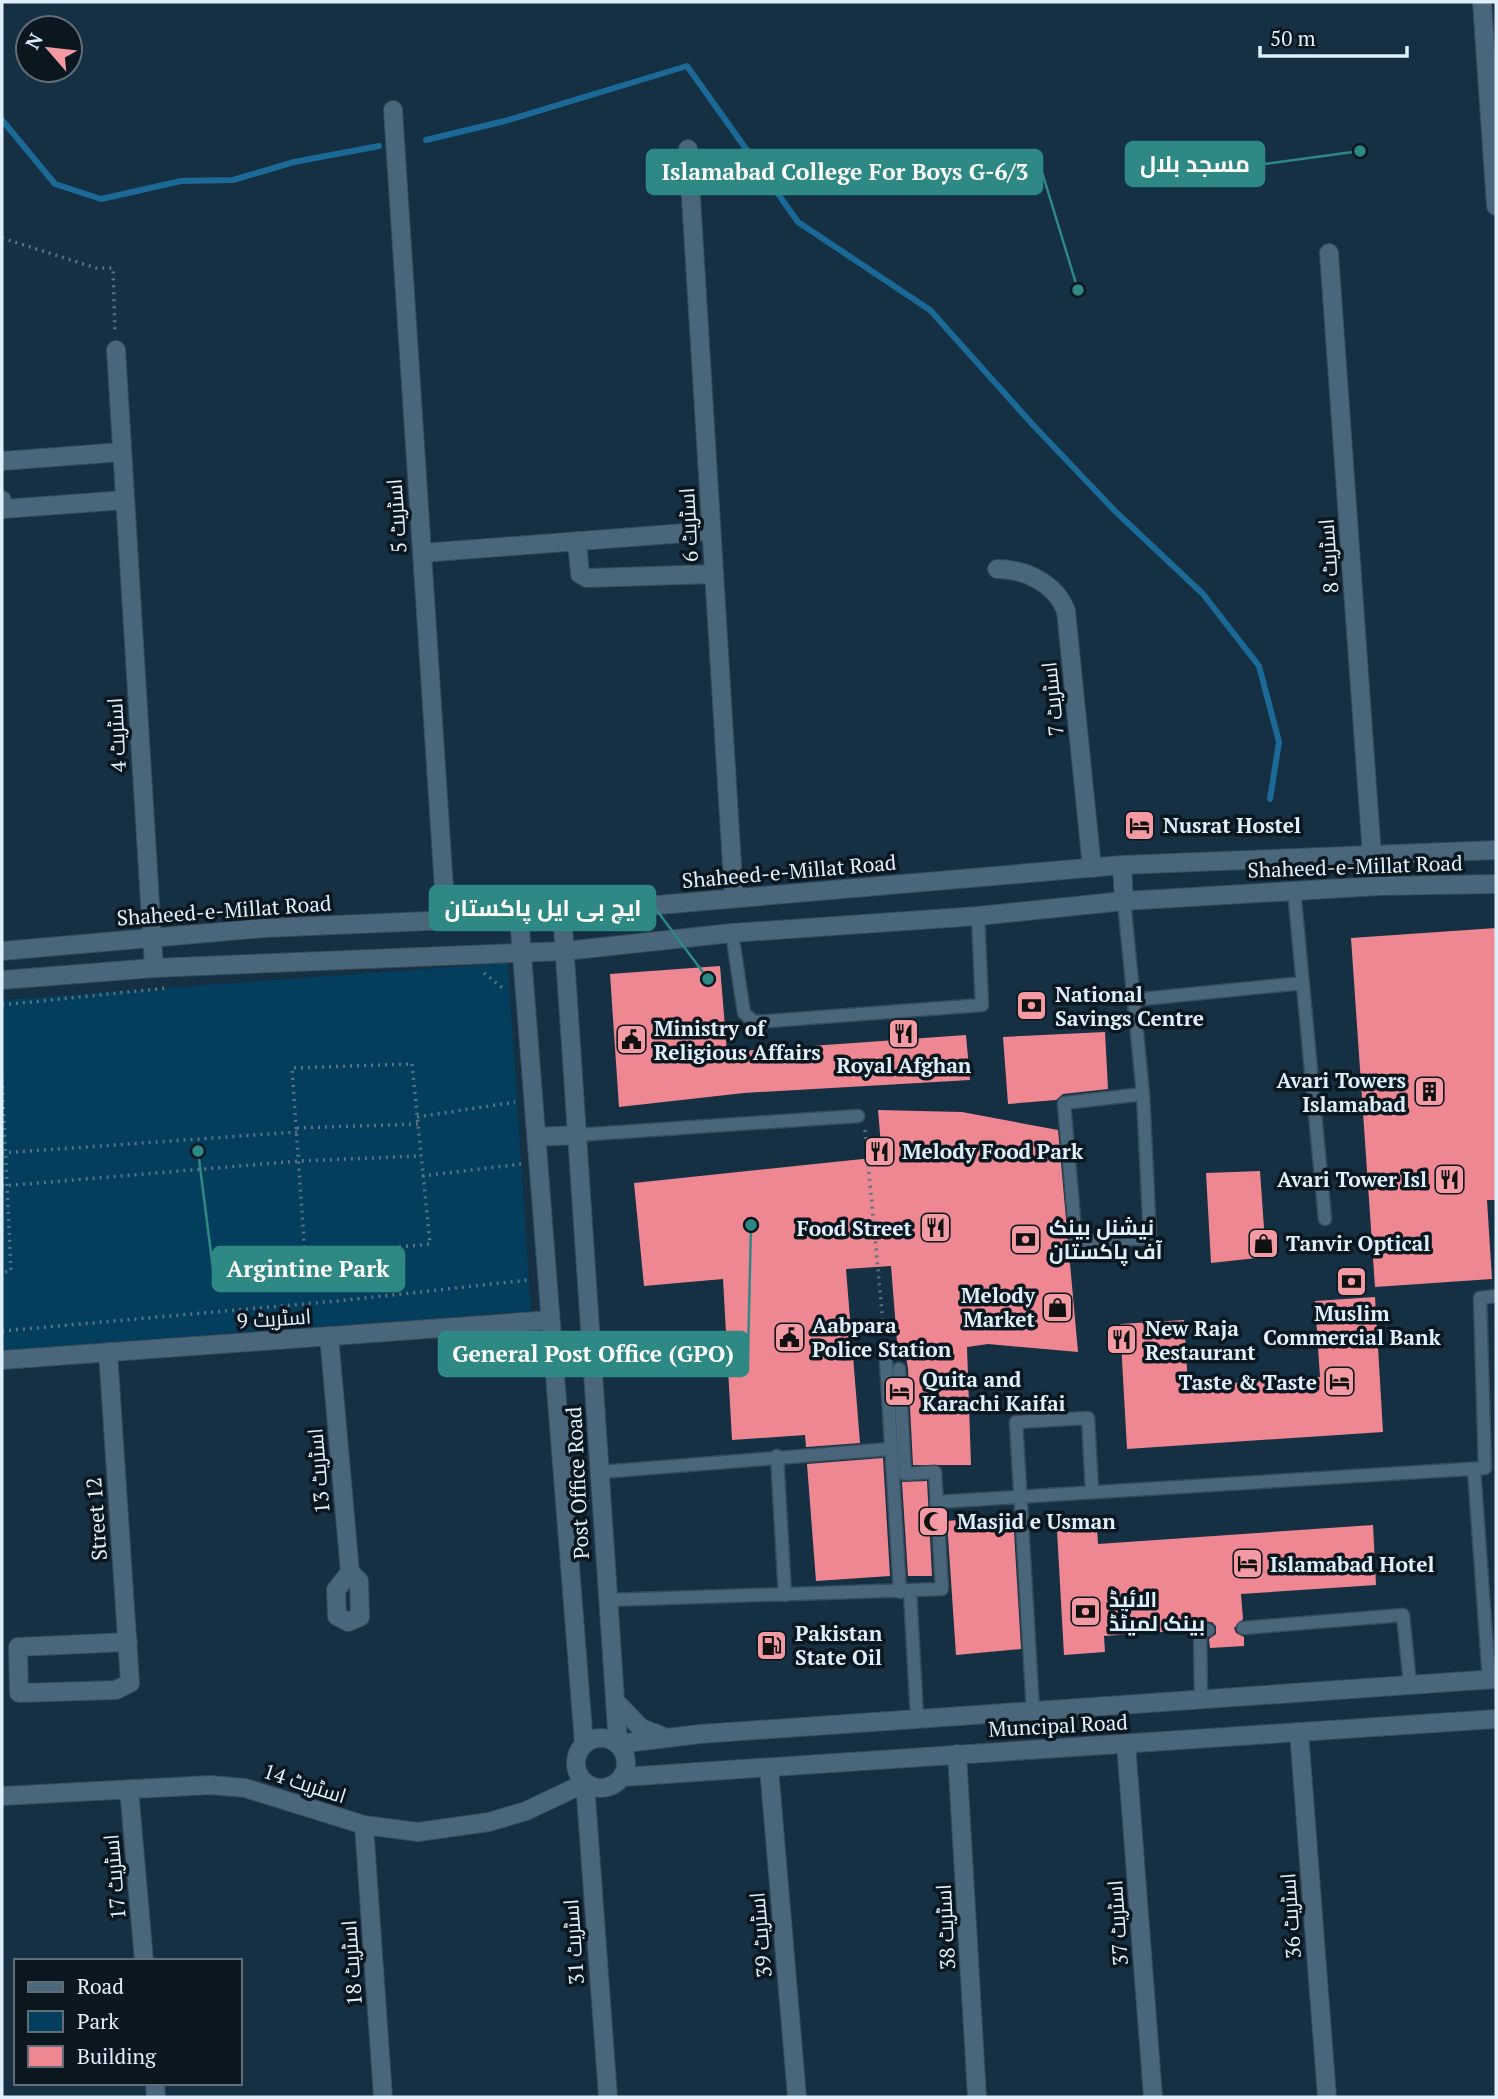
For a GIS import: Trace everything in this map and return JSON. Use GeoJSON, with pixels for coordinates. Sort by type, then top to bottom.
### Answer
{"type":"FeatureCollection","features":[{"type":"Feature","properties":{"kind":"street"},"geometry":{"type":"LineString","coordinates":[[1482,2],[1496,206]]}},
{"type":"Feature","properties":{"kind":"street","name":"اسٹریٹ 5"},"geometry":{"type":"LineString","coordinates":[[393,110],[446,919]]}},
{"type":"Feature","properties":{"kind":"street","name":"اسٹریٹ 6"},"geometry":{"type":"LineString","coordinates":[[688,149],[734,898]]}},
{"type":"Feature","properties":{"kind":"street","name":"اسٹریٹ 8"},"geometry":{"type":"LineString","coordinates":[[1329,253],[1372,856]]}},
{"type":"Feature","properties":{"kind":"street","name":"اسٹریٹ 4"},"geometry":{"type":"LineString","coordinates":[[116,350],[154,968]]}},
{"type":"Feature","properties":{"kind":"street"},"geometry":{"type":"LineString","coordinates":[[2,461],[122,452]]}},
{"type":"Feature","properties":{"kind":"street"},"geometry":{"type":"LineString","coordinates":[[2,500],[3,509],[125,500]]}},
{"type":"Feature","properties":{"kind":"street"},"geometry":{"type":"LineString","coordinates":[[422,553],[712,531]]}},
{"type":"Feature","properties":{"kind":"street"},"geometry":{"type":"LineString","coordinates":[[577,541],[580,574],[587,578],[714,574]]}},
{"type":"Feature","properties":{"kind":"street","name":"اسٹریٹ 7"},"geometry":{"type":"LineString","coordinates":[[998,569],[1025,573],[1051,588],[1061,598],[1066,611],[1092,868]]}},
{"type":"Feature","properties":{"kind":"street","name":"Shaheed-e-Millat Road"},"geometry":{"type":"LineString","coordinates":[[2,951],[150,937],[519,917],[1122,865],[1496,850]]}},
{"type":"Feature","properties":{"kind":"street"},"geometry":{"type":"LineString","coordinates":[[1122,865],[1124,901]]}},
{"type":"Feature","properties":{"kind":"street","name":"Shaheed-e-Millat Road"},"geometry":{"type":"LineString","coordinates":[[2,981],[154,968],[565,951],[732,933],[978,916],[1124,901],[1294,890],[1496,884]]}},
{"type":"Feature","properties":{"kind":"street","name":"Post Office Road"},"geometry":{"type":"LineString","coordinates":[[562,912],[618,1744]]}},
{"type":"Feature","properties":{"kind":"street","name":"Post Office Road"},"geometry":{"type":"LineString","coordinates":[[519,917],[525,1100],[536,1138],[584,1744]]}},
{"type":"Feature","properties":{"kind":"street"},"geometry":{"type":"LineString","coordinates":[[536,1138],[577,1135]]}},
{"type":"Feature","properties":{"kind":"street","name":"اسٹریٹ 9"},"geometry":{"type":"LineString","coordinates":[[2,1360],[550,1320]]}},
{"type":"Feature","properties":{"kind":"street","name":"اسٹریٹ 13"},"geometry":{"type":"LineString","coordinates":[[329,1336],[350,1572],[359,1581],[360,1617],[348,1622],[337,1616],[336,1590],[350,1572]]}},
{"type":"Feature","properties":{"kind":"street","name":"Street 12"},"geometry":{"type":"LineString","coordinates":[[108,1352],[128,1642],[130,1683],[117,1690],[19,1693],[18,1647],[128,1642]]}},
{"type":"Feature","properties":{"kind":"street"},"geometry":{"type":"LineString","coordinates":[[618,1744],[627,1763],[617,1783],[601,1788],[585,1783],[579,1776],[576,1759],[584,1744],[605,1737],[618,1744],[917,1718],[1492,1679]]}},
{"type":"Feature","properties":{"kind":"street"},"geometry":{"type":"LineString","coordinates":[[615,1702],[641,1728],[666,1738]]}},
{"type":"Feature","properties":{"kind":"street","name":"Muncipal Road"},"geometry":{"type":"LineString","coordinates":[[622,1777],[1496,1719]]}},
{"type":"Feature","properties":{"kind":"street","name":"اسٹریٹ 36"},"geometry":{"type":"LineString","coordinates":[[1299,1732],[1327,2097]]}},
{"type":"Feature","properties":{"kind":"street","name":"اسٹریٹ 37"},"geometry":{"type":"LineString","coordinates":[[1126,1744],[1153,2097]]}},
{"type":"Feature","properties":{"kind":"street","name":"اسٹریٹ 38"},"geometry":{"type":"LineString","coordinates":[[957,1754],[977,2097]]}},
{"type":"Feature","properties":{"kind":"street","name":"اسٹریٹ 39"},"geometry":{"type":"LineString","coordinates":[[769,1768],[797,2097]]}},
{"type":"Feature","properties":{"kind":"street","name":"اسٹریٹ 14"},"geometry":{"type":"LineString","coordinates":[[2,1796],[210,1785],[245,1788],[364,1825],[418,1832],[489,1822],[526,1811],[585,1783]]}},
{"type":"Feature","properties":{"kind":"street","name":"اسٹریٹ 31"},"geometry":{"type":"LineString","coordinates":[[585,1783],[607,2097]]}},
{"type":"Feature","properties":{"kind":"street","name":"اسٹریٹ 17"},"geometry":{"type":"LineString","coordinates":[[129,1789],[144,1959]]}},
{"type":"Feature","properties":{"kind":"street","name":"اسٹریٹ 18"},"geometry":{"type":"LineString","coordinates":[[364,1825],[383,2097]]}},
{"type":"Feature","properties":{"kind":"lane"},"geometry":{"type":"LineString","coordinates":[[1294,890],[1325,1219]]}},
{"type":"Feature","properties":{"kind":"lane"},"geometry":{"type":"LineString","coordinates":[[1124,901],[1143,1094],[1150,1238],[1076,1242],[1064,1103],[1143,1094]]}},
{"type":"Feature","properties":{"kind":"lane"},"geometry":{"type":"LineString","coordinates":[[732,933],[744,1013],[754,1022],[982,1005],[978,916]]}},
{"type":"Feature","properties":{"kind":"lane"},"geometry":{"type":"LineString","coordinates":[[1132,1000],[1303,983]]}},
{"type":"Feature","properties":{"kind":"lane"},"geometry":{"type":"LineString","coordinates":[[577,1135],[858,1116]]}},
{"type":"Feature","properties":{"kind":"lane"},"geometry":{"type":"LineString","coordinates":[[1492,1679],[1480,1468],[1480,1298],[1496,1296]]}},
{"type":"Feature","properties":{"kind":"lane"},"geometry":{"type":"LineString","coordinates":[[886,1361],[890,1449],[917,1718]]}},
{"type":"Feature","properties":{"kind":"lane"},"geometry":{"type":"LineString","coordinates":[[607,1600],[942,1589],[935,1472],[905,1474],[899,1368]]}},
{"type":"Feature","properties":{"kind":"lane"},"geometry":{"type":"LineString","coordinates":[[1033,1711],[1016,1422],[1088,1419],[1092,1491]]}},
{"type":"Feature","properties":{"kind":"lane"},"geometry":{"type":"LineString","coordinates":[[600,1472],[890,1449]]}},
{"type":"Feature","properties":{"kind":"lane"},"geometry":{"type":"LineString","coordinates":[[777,1456],[785,1595]]}},
{"type":"Feature","properties":{"kind":"lane"},"geometry":{"type":"LineString","coordinates":[[936,1502],[1480,1468]]}},
{"type":"Feature","properties":{"kind":"lane"},"geometry":{"type":"LineString","coordinates":[[1243,1628],[1404,1615],[1410,1684]]}},
{"type":"Feature","properties":{"kind":"lane"},"geometry":{"type":"LineString","coordinates":[[1201,1699],[1200,1630],[1208,1630]]}},
{"type":"Feature","properties":{"kind":"path"},"geometry":{"type":"LineString","coordinates":[[2,239],[96,268],[113,268],[116,350]]}},
{"type":"Feature","properties":{"kind":"path"},"geometry":{"type":"LineString","coordinates":[[480,971],[492,976],[509,994]]}},
{"type":"Feature","properties":{"kind":"path"},"geometry":{"type":"LineString","coordinates":[[2,1005],[172,988]]}},
{"type":"Feature","properties":{"kind":"path"},"geometry":{"type":"LineString","coordinates":[[412,1064],[417,1117],[430,1244],[306,1256],[292,1068],[412,1064]]}},
{"type":"Feature","properties":{"kind":"path"},"geometry":{"type":"LineString","coordinates":[[2,1079],[4,1186],[11,1271],[2,1272]]}},
{"type":"Feature","properties":{"kind":"path"},"geometry":{"type":"LineString","coordinates":[[516,1088],[525,1100]]}},
{"type":"Feature","properties":{"kind":"path"},"geometry":{"type":"LineString","coordinates":[[518,1115],[525,1100]]}},
{"type":"Feature","properties":{"kind":"path"},"geometry":{"type":"LineString","coordinates":[[417,1117],[525,1100]]}},
{"type":"Feature","properties":{"kind":"path"},"geometry":{"type":"LineString","coordinates":[[858,1116],[867,1134],[886,1361]]}},
{"type":"Feature","properties":{"kind":"path"},"geometry":{"type":"LineString","coordinates":[[4,1153],[297,1130],[418,1124]]}},
{"type":"Feature","properties":{"kind":"path"},"geometry":{"type":"LineString","coordinates":[[519,1152],[521,1177]]}},
{"type":"Feature","properties":{"kind":"path"},"geometry":{"type":"LineString","coordinates":[[4,1186],[299,1161],[421,1156]]}},
{"type":"Feature","properties":{"kind":"path"},"geometry":{"type":"LineString","coordinates":[[422,1176],[538,1163]]}},
{"type":"Feature","properties":{"kind":"path"},"geometry":{"type":"LineString","coordinates":[[2,1331],[337,1301],[529,1279]]}},
{"type":"Feature","properties":{"kind":"green space"},"geometry":{"type":"Polygon","coordinates":[[[508,963],[531,1311],[2,1350],[2,1000],[508,963]]]}},
{"type":"Feature","properties":{"kind":"building","name":"Avari Towers Islamabad"},"geometry":{"type":"Polygon","coordinates":[[[1496,928],[1496,1200],[1487,1200],[1492,1279],[1375,1287],[1351,938],[1496,928]]]}},
{"type":"Feature","properties":{"kind":"building"},"geometry":{"type":"Polygon","coordinates":[[[720,966],[727,1052],[966,1035],[970,1080],[744,1093],[619,1107],[610,974],[720,966]]]}},
{"type":"Feature","properties":{"kind":"building"},"geometry":{"type":"Polygon","coordinates":[[[1105,1032],[1108,1089],[1063,1094],[1056,1100],[1008,1104],[1003,1037],[1105,1032]]]}},
{"type":"Feature","properties":{"kind":"building"},"geometry":{"type":"Polygon","coordinates":[[[878,1110],[962,1112],[1058,1130],[1078,1352],[988,1344],[967,1347],[971,1465],[913,1465],[908,1368],[905,1353],[898,1354],[891,1266],[846,1269],[860,1443],[806,1447],[805,1435],[732,1440],[723,1279],[644,1286],[634,1183],[882,1157],[878,1110]]]}},
{"type":"Feature","properties":{"kind":"building"},"geometry":{"type":"Polygon","coordinates":[[[1260,1171],[1266,1257],[1211,1263],[1206,1173],[1260,1171]]]}},
{"type":"Feature","properties":{"kind":"building"},"geometry":{"type":"Polygon","coordinates":[[[1375,1297],[1383,1432],[1127,1449],[1120,1324],[1184,1320],[1188,1386],[1320,1377],[1315,1301],[1375,1297]]]}},
{"type":"Feature","properties":{"kind":"building"},"geometry":{"type":"Polygon","coordinates":[[[883,1458],[890,1576],[816,1581],[807,1464],[883,1458]]]}},
{"type":"Feature","properties":{"kind":"building"},"geometry":{"type":"Polygon","coordinates":[[[927,1481],[932,1576],[908,1576],[902,1482],[927,1481]]]}},
{"type":"Feature","properties":{"kind":"building"},"geometry":{"type":"Polygon","coordinates":[[[1013,1515],[1021,1649],[956,1655],[947,1521],[1013,1515]]]}},
{"type":"Feature","properties":{"kind":"building","name":"Islamabad Hotel"},"geometry":{"type":"Polygon","coordinates":[[[1373,1525],[1376,1585],[1241,1594],[1243,1619],[1234,1628],[1236,1633],[1244,1637],[1244,1646],[1210,1648],[1209,1639],[1216,1634],[1216,1626],[1212,1622],[1200,1621],[1191,1630],[1104,1636],[1105,1652],[1064,1655],[1057,1531],[1097,1529],[1098,1544],[1373,1525]]]}},
{"type":"Feature","properties":{"kind":"waterway"},"geometry":{"type":"LineString","coordinates":[[426,140],[505,121],[687,66],[798,222],[930,310],[1116,512],[1203,594],[1259,666],[1279,742],[1270,799]]}},
{"type":"Feature","properties":{"kind":"waterway"},"geometry":{"type":"LineString","coordinates":[[2,120],[55,184],[101,199],[181,181],[233,180],[294,162],[379,146]]}},
{"type":"Feature","properties":{"kind":"place","name":"مسجد بلال"},"geometry":{"type":"Point","coordinates":[1360,151]}},
{"type":"Feature","properties":{"kind":"place","name":"Islamabad College For Boys G-6/3"},"geometry":{"type":"Point","coordinates":[1078,290]}},
{"type":"Feature","properties":{"kind":"place","name":"Nusrat Hostel"},"geometry":{"type":"Point","coordinates":[1140,825]}},
{"type":"Feature","properties":{"kind":"place","name":"ایچ بی ایل پاکستان"},"geometry":{"type":"Point","coordinates":[708,979]}},
{"type":"Feature","properties":{"kind":"place","name":"National Savings Centre"},"geometry":{"type":"Point","coordinates":[1032,1006]}},
{"type":"Feature","properties":{"kind":"place","name":"Royal Afghan"},"geometry":{"type":"Point","coordinates":[904,1033]}},
{"type":"Feature","properties":{"kind":"place","name":"Ministry of Religious Affairs"},"geometry":{"type":"Point","coordinates":[631,1040]}},
{"type":"Feature","properties":{"kind":"place","name":"Avari Towers Islamabad"},"geometry":{"type":"Point","coordinates":[1429,1092]}},
{"type":"Feature","properties":{"kind":"place","name":"Argintine Park"},"geometry":{"type":"Point","coordinates":[198,1151]}},
{"type":"Feature","properties":{"kind":"place","name":"Melody Food Park"},"geometry":{"type":"Point","coordinates":[879,1151]}},
{"type":"Feature","properties":{"kind":"place","name":"Avari Tower Isl"},"geometry":{"type":"Point","coordinates":[1450,1179]}},
{"type":"Feature","properties":{"kind":"place","name":"General Post Office (GPO)"},"geometry":{"type":"Point","coordinates":[751,1225]}},
{"type":"Feature","properties":{"kind":"place","name":"Food Street"},"geometry":{"type":"Point","coordinates":[935,1228]}},
{"type":"Feature","properties":{"kind":"place","name":"نیشنل بینک آف پاکستان"},"geometry":{"type":"Point","coordinates":[1026,1239]}},
{"type":"Feature","properties":{"kind":"place","name":"Tanvir Optical"},"geometry":{"type":"Point","coordinates":[1263,1243]}},
{"type":"Feature","properties":{"kind":"place","name":"Muslim Commercial Bank"},"geometry":{"type":"Point","coordinates":[1352,1281]}},
{"type":"Feature","properties":{"kind":"place","name":"Melody Market"},"geometry":{"type":"Point","coordinates":[1058,1307]}},
{"type":"Feature","properties":{"kind":"place","name":"Aabpara Police Station"},"geometry":{"type":"Point","coordinates":[789,1337]}},
{"type":"Feature","properties":{"kind":"place","name":"New Raja Restaurant"},"geometry":{"type":"Point","coordinates":[1122,1340]}},
{"type":"Feature","properties":{"kind":"place","name":"Taste & Taste"},"geometry":{"type":"Point","coordinates":[1340,1382]}},
{"type":"Feature","properties":{"kind":"place","name":"Quita and Karachi Kaifai"},"geometry":{"type":"Point","coordinates":[899,1391]}},
{"type":"Feature","properties":{"kind":"place","name":"Masjid e Usman"},"geometry":{"type":"Point","coordinates":[934,1521]}},
{"type":"Feature","properties":{"kind":"place","name":"Islamabad Hotel"},"geometry":{"type":"Point","coordinates":[1247,1564]}},
{"type":"Feature","properties":{"kind":"place","name":"الائیڈ بینک لمیٹڈ"},"geometry":{"type":"Point","coordinates":[1086,1611]}},
{"type":"Feature","properties":{"kind":"place","name":"Pakistan State Oil"},"geometry":{"type":"Point","coordinates":[772,1645]}}]}
